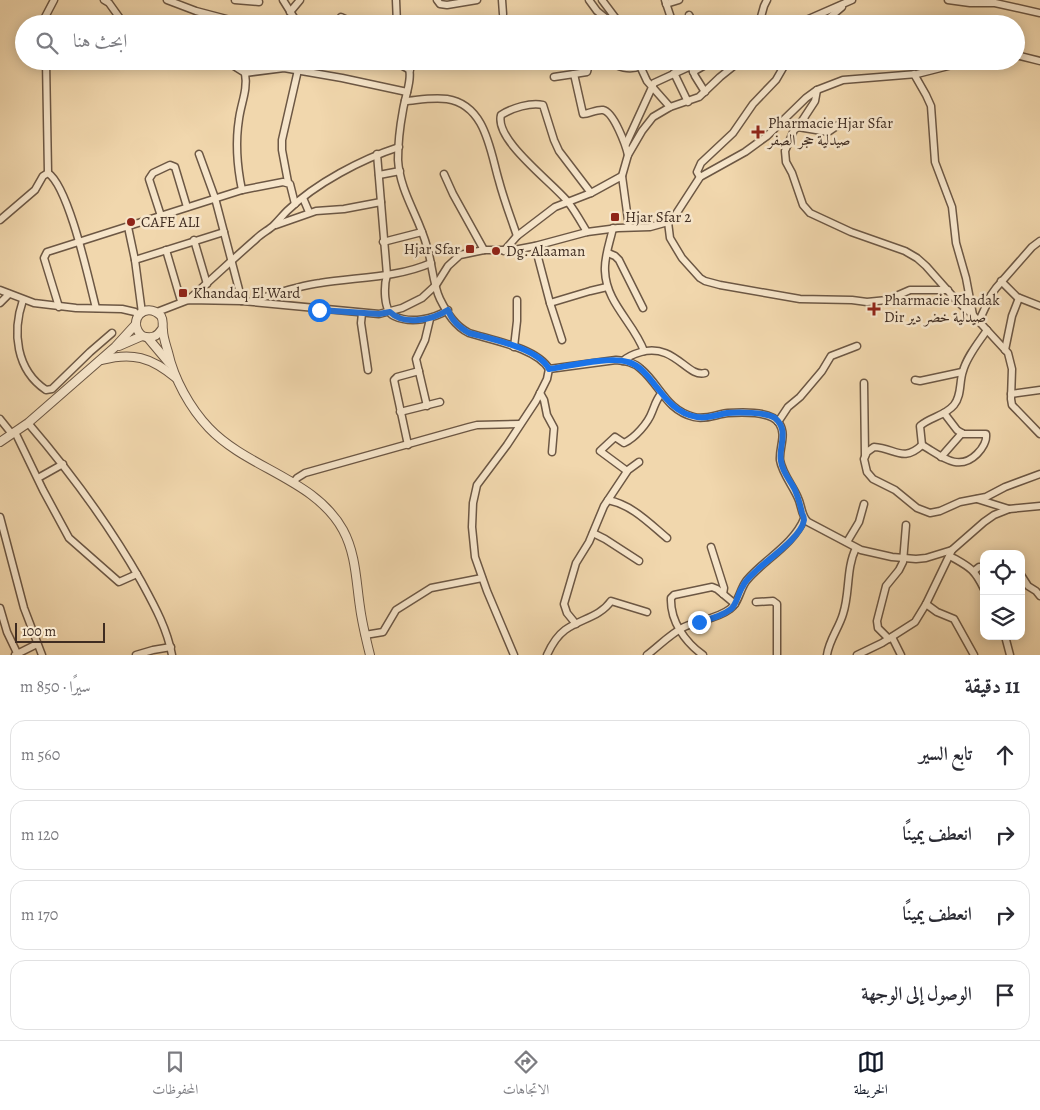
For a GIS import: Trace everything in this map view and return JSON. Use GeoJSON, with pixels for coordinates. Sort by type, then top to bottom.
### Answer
{"type":"FeatureCollection","features":[{"type":"Feature","properties":{"kind":"street"},"geometry":{"type":"LineString","coordinates":[[46,15],[54,0]]}},
{"type":"Feature","properties":{"kind":"street"},"geometry":{"type":"LineString","coordinates":[[104,0],[117,15]]}},
{"type":"Feature","properties":{"kind":"street"},"geometry":{"type":"LineString","coordinates":[[167,0],[211,15]]}},
{"type":"Feature","properties":{"kind":"street"},"geometry":{"type":"LineString","coordinates":[[235,0],[259,2]]}},
{"type":"Feature","properties":{"kind":"street"},"geometry":{"type":"LineString","coordinates":[[283,0],[292,15]]}},
{"type":"Feature","properties":{"kind":"street"},"geometry":{"type":"LineString","coordinates":[[290,12],[300,0]]}},
{"type":"Feature","properties":{"kind":"street"},"geometry":{"type":"LineString","coordinates":[[396,0],[397,15]]}},
{"type":"Feature","properties":{"kind":"street"},"geometry":{"type":"LineString","coordinates":[[437,0],[440,4],[447,5],[477,0]]}},
{"type":"Feature","properties":{"kind":"street"},"geometry":{"type":"LineString","coordinates":[[502,0],[503,14]]}},
{"type":"Feature","properties":{"kind":"street"},"geometry":{"type":"LineString","coordinates":[[589,0],[603,15]]}},
{"type":"Feature","properties":{"kind":"street"},"geometry":{"type":"LineString","coordinates":[[604,0],[614,15]]}},
{"type":"Feature","properties":{"kind":"street"},"geometry":{"type":"LineString","coordinates":[[670,15],[666,2],[679,0]]}},
{"type":"Feature","properties":{"kind":"street"},"geometry":{"type":"LineString","coordinates":[[762,15],[767,0]]}},
{"type":"Feature","properties":{"kind":"street"},"geometry":{"type":"LineString","coordinates":[[819,15],[852,0]]}},
{"type":"Feature","properties":{"kind":"street"},"geometry":{"type":"LineString","coordinates":[[948,0],[1002,4],[1040,13]]}},
{"type":"Feature","properties":{"kind":"street"},"geometry":{"type":"LineString","coordinates":[[832,15],[845,4]]}},
{"type":"Feature","properties":{"kind":"street"},"geometry":{"type":"LineString","coordinates":[[1025,57],[1040,61]]}},
{"type":"Feature","properties":{"kind":"street"},"geometry":{"type":"LineString","coordinates":[[46,70],[48,173]]}},
{"type":"Feature","properties":{"kind":"street"},"geometry":{"type":"LineString","coordinates":[[240,70],[245,73],[268,70]]}},
{"type":"Feature","properties":{"kind":"street"},"geometry":{"type":"LineString","coordinates":[[242,190],[236,146],[240,112],[246,91],[246,70]]}},
{"type":"Feature","properties":{"kind":"street"},"geometry":{"type":"LineString","coordinates":[[295,204],[288,182],[282,140],[298,70],[407,92]]}},
{"type":"Feature","properties":{"kind":"street"},"geometry":{"type":"LineString","coordinates":[[410,70],[410,82],[405,101],[400,147],[400,171],[406,198],[422,232],[440,298],[454,322],[461,328],[469,333],[535,355],[549,369],[540,393],[507,445],[481,478],[474,492],[472,522],[475,556],[482,578],[514,655]]}},
{"type":"Feature","properties":{"kind":"street"},"geometry":{"type":"LineString","coordinates":[[554,77],[587,72],[588,70]]}},
{"type":"Feature","properties":{"kind":"street"},"geometry":{"type":"LineString","coordinates":[[642,70],[647,81],[670,107]]}},
{"type":"Feature","properties":{"kind":"street"},"geometry":{"type":"LineString","coordinates":[[626,144],[652,85],[681,70]]}},
{"type":"Feature","properties":{"kind":"street"},"geometry":{"type":"LineString","coordinates":[[693,70],[705,92]]}},
{"type":"Feature","properties":{"kind":"street"},"geometry":{"type":"LineString","coordinates":[[629,227],[622,176],[628,155],[648,123],[653,117],[670,107],[699,97],[729,70]]}},
{"type":"Feature","properties":{"kind":"street"},"geometry":{"type":"LineString","coordinates":[[700,177],[697,172],[701,164],[734,133],[753,104],[776,80],[782,70]]}},
{"type":"Feature","properties":{"kind":"street"},"geometry":{"type":"LineString","coordinates":[[184,300],[242,301],[379,314],[390,312],[422,298],[436,284],[448,266],[460,255],[484,250],[504,251],[535,246],[587,232],[613,228],[650,227],[668,222],[676,214],[700,177],[745,152],[767,136],[806,98],[817,90],[843,80],[914,74],[931,70]]}},
{"type":"Feature","properties":{"kind":"street"},"geometry":{"type":"LineString","coordinates":[[674,73],[688,102]]}},
{"type":"Feature","properties":{"kind":"street"},"geometry":{"type":"LineString","coordinates":[[574,74],[583,114],[601,110],[606,112],[611,117],[626,144],[628,155]]}},
{"type":"Feature","properties":{"kind":"street"},"geometry":{"type":"LineString","coordinates":[[914,74],[931,106],[935,162],[952,207],[956,243],[966,278],[973,316]]}},
{"type":"Feature","properties":{"kind":"street"},"geometry":{"type":"LineString","coordinates":[[817,90],[815,101],[794,130],[787,144],[786,151],[786,162],[792,173],[803,205],[808,212],[851,232],[905,251],[926,266],[957,302],[979,321],[1006,350],[1011,362],[1012,405],[1040,434]]}},
{"type":"Feature","properties":{"kind":"street"},"geometry":{"type":"LineString","coordinates":[[405,101],[448,99],[464,106],[481,122],[517,236]]}},
{"type":"Feature","properties":{"kind":"street"},"geometry":{"type":"LineString","coordinates":[[587,232],[568,202],[509,141],[500,122],[502,115],[523,106],[543,105],[559,151],[590,193]]}},
{"type":"Feature","properties":{"kind":"street"},"geometry":{"type":"LineString","coordinates":[[798,127],[828,132],[844,121]]}},
{"type":"Feature","properties":{"kind":"street"},"geometry":{"type":"LineString","coordinates":[[0,442],[28,423],[115,347],[138,317],[149,310],[157,312],[172,306],[207,284],[295,204],[332,178],[377,154],[400,147]]}},
{"type":"Feature","properties":{"kind":"street"},"geometry":{"type":"LineString","coordinates":[[199,154],[215,198],[242,301]]}},
{"type":"Feature","properties":{"kind":"street"},"geometry":{"type":"LineString","coordinates":[[377,154],[387,275],[384,284],[390,312],[394,316],[415,320],[430,319],[448,310]]}},
{"type":"Feature","properties":{"kind":"street"},"geometry":{"type":"LineString","coordinates":[[779,167],[786,162]]}},
{"type":"Feature","properties":{"kind":"street"},"geometry":{"type":"LineString","coordinates":[[161,216],[149,179],[152,173],[170,165],[174,167],[187,207]]}},
{"type":"Feature","properties":{"kind":"street"},"geometry":{"type":"LineString","coordinates":[[379,175],[400,171]]}},
{"type":"Feature","properties":{"kind":"street"},"geometry":{"type":"LineString","coordinates":[[0,220],[35,190],[43,176],[48,173]]}},
{"type":"Feature","properties":{"kind":"street"},"geometry":{"type":"LineString","coordinates":[[48,173],[53,176],[60,189],[80,242],[96,308]]}},
{"type":"Feature","properties":{"kind":"street"},"geometry":{"type":"LineString","coordinates":[[444,174],[484,250]]}},
{"type":"Feature","properties":{"kind":"street"},"geometry":{"type":"LineString","coordinates":[[504,251],[517,236],[555,207],[590,193],[622,176]]}},
{"type":"Feature","properties":{"kind":"street"},"geometry":{"type":"LineString","coordinates":[[59,307],[44,256],[47,252],[242,190],[288,182]]}},
{"type":"Feature","properties":{"kind":"street"},"geometry":{"type":"LineString","coordinates":[[303,198],[309,212]]}},
{"type":"Feature","properties":{"kind":"street"},"geometry":{"type":"LineString","coordinates":[[272,226],[309,212],[344,210],[380,202]]}},
{"type":"Feature","properties":{"kind":"street"},"geometry":{"type":"LineString","coordinates":[[668,222],[670,238],[676,250],[696,274],[705,281],[712,283],[800,299],[867,302],[887,300],[910,290],[948,290]]}},
{"type":"Feature","properties":{"kind":"street"},"geometry":{"type":"LineString","coordinates":[[128,227],[135,260],[138,317],[136,328],[171,365]]}},
{"type":"Feature","properties":{"kind":"street"},"geometry":{"type":"LineString","coordinates":[[613,228],[605,269],[607,287],[640,340],[644,351]]}},
{"type":"Feature","properties":{"kind":"street"},"geometry":{"type":"LineString","coordinates":[[135,260],[224,232]]}},
{"type":"Feature","properties":{"kind":"street"},"geometry":{"type":"LineString","coordinates":[[383,242],[422,232]]}},
{"type":"Feature","properties":{"kind":"street"},"geometry":{"type":"LineString","coordinates":[[194,240],[207,284]]}},
{"type":"Feature","properties":{"kind":"street"},"geometry":{"type":"LineString","coordinates":[[979,321],[991,295],[1032,247],[1040,241]]}},
{"type":"Feature","properties":{"kind":"street"},"geometry":{"type":"LineString","coordinates":[[535,246],[562,340]]}},
{"type":"Feature","properties":{"kind":"street"},"geometry":{"type":"LineString","coordinates":[[166,250],[184,300]]}},
{"type":"Feature","properties":{"kind":"street"},"geometry":{"type":"LineString","coordinates":[[608,253],[616,256],[619,260],[643,308]]}},
{"type":"Feature","properties":{"kind":"street"},"geometry":{"type":"LineString","coordinates":[[251,302],[301,286],[417,270],[431,263]]}},
{"type":"Feature","properties":{"kind":"street"},"geometry":{"type":"LineString","coordinates":[[1001,282],[1019,298],[1040,306]]}},
{"type":"Feature","properties":{"kind":"street"},"geometry":{"type":"LineString","coordinates":[[550,303],[607,287]]}},
{"type":"Feature","properties":{"kind":"street"},"geometry":{"type":"LineString","coordinates":[[0,290],[23,300],[59,307],[129,310],[135,312],[138,317]]}},
{"type":"Feature","properties":{"kind":"street"},"geometry":{"type":"LineString","coordinates":[[0,303],[9,294]]}},
{"type":"Feature","properties":{"kind":"street"},"geometry":{"type":"LineString","coordinates":[[1006,350],[1012,316],[1019,298]]}},
{"type":"Feature","properties":{"kind":"street"},"geometry":{"type":"LineString","coordinates":[[23,300],[18,328],[19,350],[23,365],[46,390],[52,390],[90,352],[112,334]]}},
{"type":"Feature","properties":{"kind":"street"},"geometry":{"type":"LineString","coordinates":[[514,347],[517,300]]}},
{"type":"Feature","properties":{"kind":"street"},"geometry":{"type":"LineString","coordinates":[[172,306],[163,320],[162,329],[171,365],[198,414],[217,436],[243,455],[293,483],[327,507],[343,531],[354,562],[365,635],[370,655]]}},
{"type":"Feature","properties":{"kind":"street"},"geometry":{"type":"LineString","coordinates":[[157,312],[163,320]]}},
{"type":"Feature","properties":{"kind":"street"},"geometry":{"type":"LineString","coordinates":[[362,313],[368,370]]}},
{"type":"Feature","properties":{"kind":"street"},"geometry":{"type":"LineString","coordinates":[[427,406],[416,357],[425,340],[430,319]]}},
{"type":"Feature","properties":{"kind":"street"},"geometry":{"type":"LineString","coordinates":[[115,347],[145,337],[157,336],[162,329]]}},
{"type":"Feature","properties":{"kind":"street"},"geometry":{"type":"LineString","coordinates":[[922,445],[920,426],[944,413],[956,402],[962,372],[987,330]]}},
{"type":"Feature","properties":{"kind":"street"},"geometry":{"type":"LineString","coordinates":[[778,422],[788,407],[800,397],[822,371],[831,356],[858,346]]}},
{"type":"Feature","properties":{"kind":"street"},"geometry":{"type":"LineString","coordinates":[[623,361],[644,351],[657,350],[668,353],[697,373],[705,373]]}},
{"type":"Feature","properties":{"kind":"street"},"geometry":{"type":"LineString","coordinates":[[100,360],[118,356],[141,357],[163,368],[178,379]]}},
{"type":"Feature","properties":{"kind":"street"},"geometry":{"type":"LineString","coordinates":[[549,369],[616,360],[623,361],[634,364],[642,369],[661,394],[672,404],[694,417],[703,418],[727,413],[763,414],[771,416],[778,422],[783,443],[780,458],[781,464],[798,496],[804,519],[799,531],[743,585],[733,608],[679,630],[647,655]]}},
{"type":"Feature","properties":{"kind":"street"},"geometry":{"type":"LineString","coordinates":[[408,445],[394,380],[397,376],[419,371]]}},
{"type":"Feature","properties":{"kind":"street"},"geometry":{"type":"LineString","coordinates":[[915,380],[920,381],[962,372]]}},
{"type":"Feature","properties":{"kind":"street"},"geometry":{"type":"LineString","coordinates":[[62,380],[68,388]]}},
{"type":"Feature","properties":{"kind":"street"},"geometry":{"type":"LineString","coordinates":[[864,383],[864,462],[870,476],[895,490],[922,510],[935,512],[960,502],[977,500],[1040,474]]}},
{"type":"Feature","properties":{"kind":"street"},"geometry":{"type":"LineString","coordinates":[[1011,394],[1040,390]]}},
{"type":"Feature","properties":{"kind":"street"},"geometry":{"type":"LineString","coordinates":[[540,393],[544,400],[547,415],[554,428],[552,452]]}},
{"type":"Feature","properties":{"kind":"street"},"geometry":{"type":"LineString","coordinates":[[627,471],[601,453],[600,450],[615,438],[624,443],[629,440],[649,418],[656,399],[661,394]]}},
{"type":"Feature","properties":{"kind":"street"},"geometry":{"type":"LineString","coordinates":[[400,412],[440,402]]}},
{"type":"Feature","properties":{"kind":"street"},"geometry":{"type":"LineString","coordinates":[[922,445],[941,457],[959,464],[969,460],[978,453],[985,441],[986,434],[962,433],[944,413]]}},
{"type":"Feature","properties":{"kind":"street"},"geometry":{"type":"LineString","coordinates":[[0,419],[14,433],[65,532],[81,550],[119,582],[137,574]]}},
{"type":"Feature","properties":{"kind":"street"},"geometry":{"type":"LineString","coordinates":[[28,423],[63,464],[108,526],[156,608],[171,647],[172,655]]}},
{"type":"Feature","properties":{"kind":"street"},"geometry":{"type":"LineString","coordinates":[[293,483],[305,473],[477,425],[520,424]]}},
{"type":"Feature","properties":{"kind":"street"},"geometry":{"type":"LineString","coordinates":[[941,457],[962,433]]}},
{"type":"Feature","properties":{"kind":"street"},"geometry":{"type":"LineString","coordinates":[[865,454],[877,446],[906,455],[922,445]]}},
{"type":"Feature","properties":{"kind":"street"},"geometry":{"type":"LineString","coordinates":[[576,624],[567,613],[564,604],[576,563],[592,534],[601,511],[627,471],[639,462]]}},
{"type":"Feature","properties":{"kind":"street"},"geometry":{"type":"LineString","coordinates":[[38,478],[63,464]]}},
{"type":"Feature","properties":{"kind":"street"},"geometry":{"type":"LineString","coordinates":[[608,500],[639,513],[666,538]]}},
{"type":"Feature","properties":{"kind":"street"},"geometry":{"type":"LineString","coordinates":[[977,500],[1009,509]]}},
{"type":"Feature","properties":{"kind":"street"},"geometry":{"type":"LineString","coordinates":[[848,542],[859,522],[864,504]]}},
{"type":"Feature","properties":{"kind":"street"},"geometry":{"type":"LineString","coordinates":[[856,655],[891,638],[915,622],[951,553],[984,522],[994,515],[1009,509],[1040,506]]}},
{"type":"Feature","properties":{"kind":"street"},"geometry":{"type":"LineString","coordinates":[[0,518],[24,608],[42,655]]}},
{"type":"Feature","properties":{"kind":"street"},"geometry":{"type":"LineString","coordinates":[[804,519],[861,550],[904,558],[926,558],[951,553],[974,571],[980,581]]}},
{"type":"Feature","properties":{"kind":"street"},"geometry":{"type":"LineString","coordinates":[[901,655],[891,638],[878,628],[877,620],[886,586],[899,570],[904,558],[906,525]]}},
{"type":"Feature","properties":{"kind":"street"},"geometry":{"type":"LineString","coordinates":[[592,534],[605,539],[639,562]]}},
{"type":"Feature","properties":{"kind":"street"},"geometry":{"type":"LineString","coordinates":[[711,547],[724,588],[723,594]]}},
{"type":"Feature","properties":{"kind":"street"},"geometry":{"type":"LineString","coordinates":[[827,655],[832,636],[843,614],[848,591],[851,559],[856,548]]}},
{"type":"Feature","properties":{"kind":"street"},"geometry":{"type":"LineString","coordinates":[[974,571],[980,567]]}},
{"type":"Feature","properties":{"kind":"street"},"geometry":{"type":"LineString","coordinates":[[365,635],[383,632],[396,610],[431,588],[482,578]]}},
{"type":"Feature","properties":{"kind":"street"},"geometry":{"type":"LineString","coordinates":[[1025,581],[1040,596]]}},
{"type":"Feature","properties":{"kind":"street"},"geometry":{"type":"LineString","coordinates":[[704,655],[692,646],[679,630],[670,601],[671,598],[674,595],[712,587],[735,604]]}},
{"type":"Feature","properties":{"kind":"street"},"geometry":{"type":"LineString","coordinates":[[547,655],[554,642],[564,630],[597,613],[611,601],[647,612]]}},
{"type":"Feature","properties":{"kind":"street"},"geometry":{"type":"LineString","coordinates":[[756,602],[773,601],[777,604],[777,655]]}},
{"type":"Feature","properties":{"kind":"street"},"geometry":{"type":"LineString","coordinates":[[926,604],[937,612],[954,619],[974,655]]}},
{"type":"Feature","properties":{"kind":"street"},"geometry":{"type":"LineString","coordinates":[[0,608],[16,654],[37,644]]}},
{"type":"Feature","properties":{"kind":"street"},"geometry":{"type":"LineString","coordinates":[[1006,640],[1010,655]]}},
{"type":"Feature","properties":{"kind":"street"},"geometry":{"type":"LineString","coordinates":[[136,655],[171,647]]}},
{"type":"Feature","properties":{"kind":"place","name":"Pharmacie Hjar Sfar صيدلية حجر الصفر"},"geometry":{"type":"Point","coordinates":[758,132]}},
{"type":"Feature","properties":{"kind":"place","name":"Hjar Sfar 2"},"geometry":{"type":"Point","coordinates":[615,217]}},
{"type":"Feature","properties":{"kind":"place","name":"CAFE ALI"},"geometry":{"type":"Point","coordinates":[131,222]}},
{"type":"Feature","properties":{"kind":"place","name":"Hjar Sfar"},"geometry":{"type":"Point","coordinates":[470,249]}},
{"type":"Feature","properties":{"kind":"place","name":"Dg. Alaaman"},"geometry":{"type":"Point","coordinates":[496,251]}},
{"type":"Feature","properties":{"kind":"place","name":"Khandaq El Ward"},"geometry":{"type":"Point","coordinates":[183,293]}},
{"type":"Feature","properties":{"kind":"place","name":"Pharmacie Khadak Dir صيدلية خضر دير"},"geometry":{"type":"Point","coordinates":[874,309]}},
{"type":"Feature","properties":{"kind":"route"},"geometry":{"type":"LineString","coordinates":[[319,310],[379,314],[390,312],[394,316],[415,320],[430,319],[448,310],[454,322],[469,333],[527,351],[542,360],[549,369],[616,360],[626,361],[642,369],[661,394],[686,414],[703,418],[727,413],[763,414],[774,418],[781,428],[783,443],[780,458],[781,464],[798,496],[804,519],[799,531],[791,540],[748,578],[733,608],[713,618],[699,622]]}}]}
